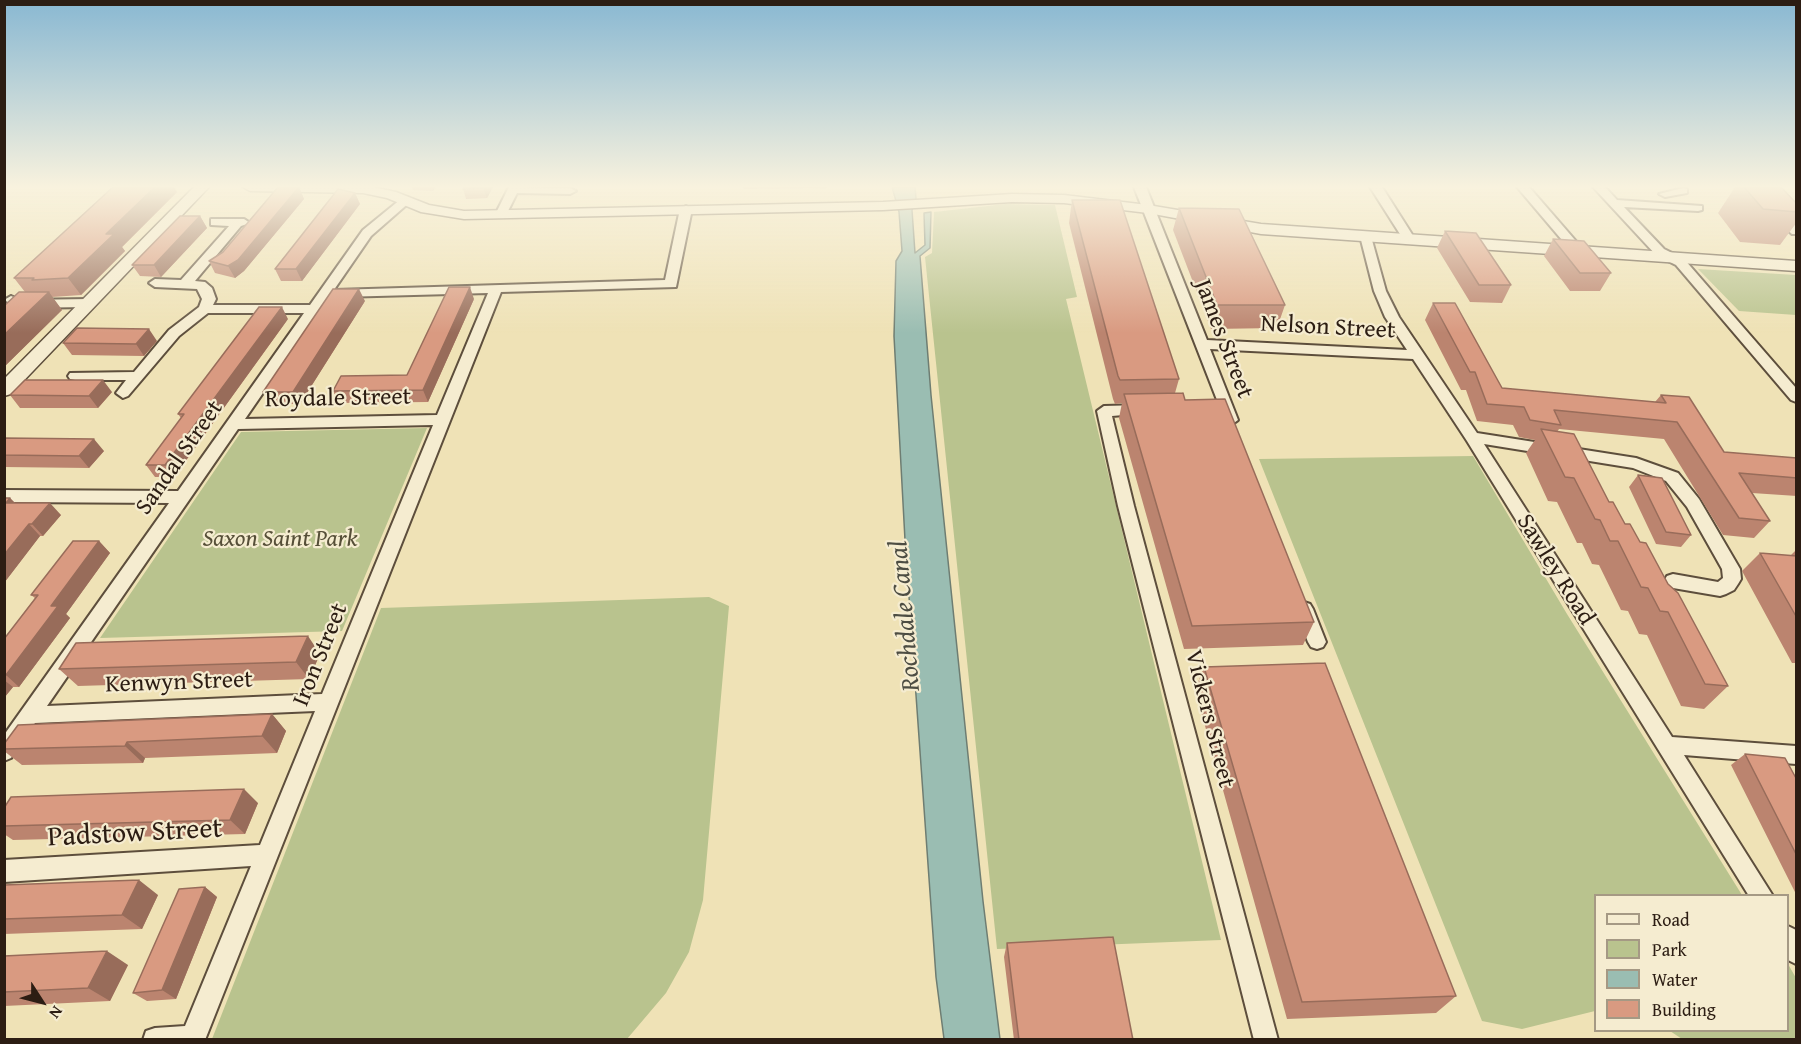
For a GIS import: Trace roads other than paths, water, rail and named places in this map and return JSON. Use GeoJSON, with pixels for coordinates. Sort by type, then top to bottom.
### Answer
{"type":"FeatureCollection","features":[{"type":"Feature","properties":{"kind":"street"},"geometry":{"type":"LineString","coordinates":[[4,390],[155,236]]}},
{"type":"Feature","properties":{"kind":"street"},"geometry":{"type":"LineString","coordinates":[[186,283],[230,236]]}},
{"type":"Feature","properties":{"kind":"street","name":"Sandal Street"},"geometry":{"type":"LineString","coordinates":[[4,752],[328,293],[365,236]]}},
{"type":"Feature","properties":{"kind":"street"},"geometry":{"type":"LineString","coordinates":[[328,293],[671,284],[681,236]]}},
{"type":"Feature","properties":{"kind":"street","name":"James Street"},"geometry":{"type":"LineString","coordinates":[[1158,236],[1201,344],[1221,410],[1235,432]]}},
{"type":"Feature","properties":{"kind":"street"},"geometry":{"type":"LineString","coordinates":[[1362,236],[1797,266]]}},
{"type":"Feature","properties":{"kind":"street","name":"Sawley Road"},"geometry":{"type":"LineString","coordinates":[[1366,236],[1380,291],[1416,355],[1472,436],[1587,623],[1668,745],[1761,894]]}},
{"type":"Feature","properties":{"kind":"street"},"geometry":{"type":"LineString","coordinates":[[1565,236],[1577,250]]}},
{"type":"Feature","properties":{"kind":"street"},"geometry":{"type":"LineString","coordinates":[[1645,236],[1660,252],[1680,262],[1797,397]]}},
{"type":"Feature","properties":{"kind":"street"},"geometry":{"type":"LineString","coordinates":[[123,393],[174,333],[205,309],[209,299],[207,291],[200,285],[155,283]]}},
{"type":"Feature","properties":{"kind":"street","name":"Iron Street"},"geometry":{"type":"LineString","coordinates":[[192,1039],[496,288]]}},
{"type":"Feature","properties":{"kind":"street"},"geometry":{"type":"LineString","coordinates":[[11,300],[19,304],[89,303]]}},
{"type":"Feature","properties":{"kind":"street"},"geometry":{"type":"LineString","coordinates":[[205,309],[316,309]]}},
{"type":"Feature","properties":{"kind":"street","name":"Nelson Street"},"geometry":{"type":"LineString","coordinates":[[1201,344],[1416,355]]}},
{"type":"Feature","properties":{"kind":"street"},"geometry":{"type":"LineString","coordinates":[[75,376],[136,376]]}},
{"type":"Feature","properties":{"kind":"street","name":"Vickers Street"},"geometry":{"type":"LineString","coordinates":[[1160,410],[1104,411],[1126,506],[1266,1040]]}},
{"type":"Feature","properties":{"kind":"street","name":"Roydale Street"},"geometry":{"type":"LineString","coordinates":[[234,424],[444,420]]}},
{"type":"Feature","properties":{"kind":"street"},"geometry":{"type":"LineString","coordinates":[[1472,436],[1636,463],[1672,477],[1693,503],[1731,569],[1732,579],[1728,585],[1720,589],[1673,581]]}},
{"type":"Feature","properties":{"kind":"street"},"geometry":{"type":"LineString","coordinates":[[4,496],[182,497]]}},
{"type":"Feature","properties":{"kind":"street"},"geometry":{"type":"LineString","coordinates":[[1300,597],[1317,642]]}},
{"type":"Feature","properties":{"kind":"street","name":"Kenwyn Street"},"geometry":{"type":"LineString","coordinates":[[30,715],[330,702]]}},
{"type":"Feature","properties":{"kind":"street"},"geometry":{"type":"LineString","coordinates":[[1668,745],[1797,755]]}},
{"type":"Feature","properties":{"kind":"street","name":"Padstow Street"},"geometry":{"type":"LineString","coordinates":[[4,871],[268,855]]}},
{"type":"Feature","properties":{"kind":"street"},"geometry":{"type":"LineString","coordinates":[[1789,939],[1797,952]]}},
{"type":"Feature","properties":{"kind":"street"},"geometry":{"type":"LineString","coordinates":[[155,1040],[192,1039]]}},
{"type":"Feature","properties":{"kind":"water"},"geometry":{"type":"Polygon","coordinates":[[[901,236],[914,236],[915,253],[925,245],[925,236],[930,236],[930,248],[920,256],[931,395],[983,901],[1000,1039],[944,1039],[936,977],[905,540],[894,336],[896,261],[902,251],[901,236]]]}},
{"type":"Feature","properties":{"kind":"park label","name":"Saxon Saint Park"},"geometry":{"type":"Point","coordinates":[280,540]}},
{"type":"Feature","properties":{"kind":"water label","name":"Rochdale Canal"},"geometry":{"type":"Point","coordinates":[906,616]}}]}
